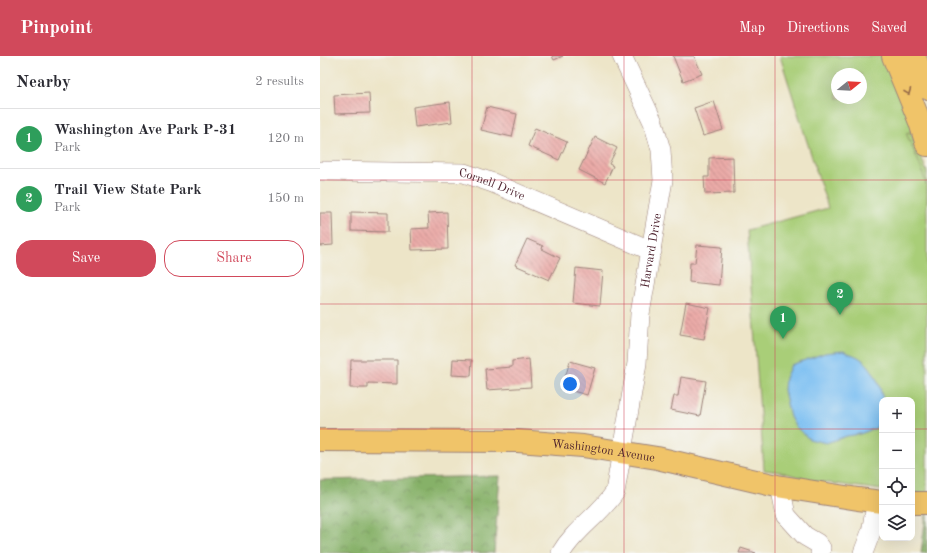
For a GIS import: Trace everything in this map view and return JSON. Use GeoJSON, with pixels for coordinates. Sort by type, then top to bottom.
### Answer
{"type":"FeatureCollection","features":[{"type":"Feature","properties":{"kind":"main road"},"geometry":{"type":"LineString","coordinates":[[893,56],[920,122],[927,145]]}},
{"type":"Feature","properties":{"kind":"main road"},"geometry":{"type":"LineString","coordinates":[[914,56],[927,88]]}},
{"type":"Feature","properties":{"kind":"main road","name":"Washington Avenue"},"geometry":{"type":"LineString","coordinates":[[320,440],[518,441],[583,446],[657,458],[780,486],[858,500],[879,502]]}},
{"type":"Feature","properties":{"kind":"main road"},"geometry":{"type":"LineString","coordinates":[[915,503],[927,503]]}},
{"type":"Feature","properties":{"kind":"street","name":"Harvard Drive"},"geometry":{"type":"LineString","coordinates":[[561,553],[568,542],[609,501],[615,492],[637,363],[640,314],[663,180],[661,150],[652,122],[622,56]]}},
{"type":"Feature","properties":{"kind":"street","name":"Cornell Drive"},"geometry":{"type":"LineString","coordinates":[[320,171],[464,173],[493,182],[652,251]]}},
{"type":"Feature","properties":{"kind":"street"},"geometry":{"type":"LineString","coordinates":[[780,486],[786,515],[805,536],[817,543],[821,548],[820,553]]}},
{"type":"Feature","properties":{"kind":"street"},"geometry":{"type":"LineString","coordinates":[[863,553],[871,544],[879,502]]}},
{"type":"Feature","properties":{"kind":"green space"},"geometry":{"type":"Polygon","coordinates":[[[780,56],[884,56],[915,130],[906,133],[920,165],[927,187],[927,494],[915,493],[915,397],[879,397],[879,490],[814,481],[781,472],[764,470],[747,230],[828,208],[780,56]]]}},
{"type":"Feature","properties":{"kind":"green space"},"geometry":{"type":"Polygon","coordinates":[[[881,56],[927,172],[927,206],[881,56]]]}},
{"type":"Feature","properties":{"kind":"green space"},"geometry":{"type":"Polygon","coordinates":[[[500,476],[494,553],[320,553],[320,480],[500,476]]]}},
{"type":"Feature","properties":{"kind":"green space"},"geometry":{"type":"Polygon","coordinates":[[[926,513],[927,553],[921,553],[926,513]]]}},
{"type":"Feature","properties":{"kind":"water"},"geometry":{"type":"Polygon","coordinates":[[[843,351],[858,357],[872,370],[878,382],[882,397],[879,397],[879,422],[876,428],[826,443],[809,439],[795,426],[790,417],[784,390],[785,378],[791,365],[825,353],[843,351]]]}},
{"type":"Feature","properties":{"kind":"building"},"geometry":{"type":"Polygon","coordinates":[[[552,56],[563,56],[554,60],[552,56]]]}},
{"type":"Feature","properties":{"kind":"building"},"geometry":{"type":"Polygon","coordinates":[[[673,56],[694,56],[702,74],[683,81],[673,56]]]}},
{"type":"Feature","properties":{"kind":"building"},"geometry":{"type":"Polygon","coordinates":[[[369,93],[370,113],[335,114],[334,95],[369,93]]]}},
{"type":"Feature","properties":{"kind":"building"},"geometry":{"type":"Polygon","coordinates":[[[714,101],[723,130],[703,136],[694,108],[714,101]]]}},
{"type":"Feature","properties":{"kind":"building"},"geometry":{"type":"Polygon","coordinates":[[[450,102],[452,122],[415,127],[413,107],[450,102]]]}},
{"type":"Feature","properties":{"kind":"building"},"geometry":{"type":"Polygon","coordinates":[[[487,107],[517,114],[512,137],[481,130],[487,107]]]}},
{"type":"Feature","properties":{"kind":"building"},"geometry":{"type":"Polygon","coordinates":[[[535,128],[567,142],[559,160],[528,146],[535,128]]]}},
{"type":"Feature","properties":{"kind":"building"},"geometry":{"type":"Polygon","coordinates":[[[595,137],[617,148],[609,164],[613,166],[605,183],[579,170],[595,137]]]}},
{"type":"Feature","properties":{"kind":"building"},"geometry":{"type":"Polygon","coordinates":[[[733,157],[734,193],[705,194],[704,177],[709,177],[709,158],[733,157]]]}},
{"type":"Feature","properties":{"kind":"building"},"geometry":{"type":"Polygon","coordinates":[[[351,212],[388,213],[388,232],[351,231],[351,212]]]}},
{"type":"Feature","properties":{"kind":"building"},"geometry":{"type":"Polygon","coordinates":[[[447,212],[448,249],[412,250],[411,229],[429,228],[428,213],[447,212]]]}},
{"type":"Feature","properties":{"kind":"building"},"geometry":{"type":"Polygon","coordinates":[[[320,213],[332,213],[333,245],[320,246],[320,213]]]}},
{"type":"Feature","properties":{"kind":"building"},"geometry":{"type":"Polygon","coordinates":[[[527,239],[543,246],[542,249],[560,258],[549,280],[515,265],[527,239]]]}},
{"type":"Feature","properties":{"kind":"building"},"geometry":{"type":"Polygon","coordinates":[[[697,245],[722,247],[719,285],[689,282],[690,263],[695,263],[697,245]]]}},
{"type":"Feature","properties":{"kind":"building"},"geometry":{"type":"Polygon","coordinates":[[[576,268],[603,271],[600,306],[573,303],[576,268]]]}},
{"type":"Feature","properties":{"kind":"building"},"geometry":{"type":"Polygon","coordinates":[[[686,303],[710,308],[704,339],[680,335],[686,303]]]}},
{"type":"Feature","properties":{"kind":"building"},"geometry":{"type":"Polygon","coordinates":[[[453,359],[472,360],[471,376],[452,375],[453,359]]]}},
{"type":"Feature","properties":{"kind":"building"},"geometry":{"type":"Polygon","coordinates":[[[529,359],[531,387],[487,390],[485,369],[512,367],[512,361],[529,359]]]}},
{"type":"Feature","properties":{"kind":"building"},"geometry":{"type":"Polygon","coordinates":[[[351,360],[397,360],[397,384],[368,383],[368,388],[350,388],[351,360]]]}},
{"type":"Feature","properties":{"kind":"building"},"geometry":{"type":"Polygon","coordinates":[[[570,361],[595,368],[587,395],[562,388],[570,361]]]}},
{"type":"Feature","properties":{"kind":"building"},"geometry":{"type":"Polygon","coordinates":[[[681,377],[706,381],[700,416],[671,410],[674,396],[678,396],[681,377]]]}},
{"type":"Feature","properties":{"kind":"building"},"geometry":{"type":"Polygon","coordinates":[[[741,548],[756,553],[739,553],[741,548]]]}},
{"type":"Feature","properties":{"kind":"place","name":"Trail View State Park"},"geometry":{"type":"Point","coordinates":[840,315]}},
{"type":"Feature","properties":{"kind":"place","name":"Washington Ave Park P-31"},"geometry":{"type":"Point","coordinates":[783,339]}}]}
